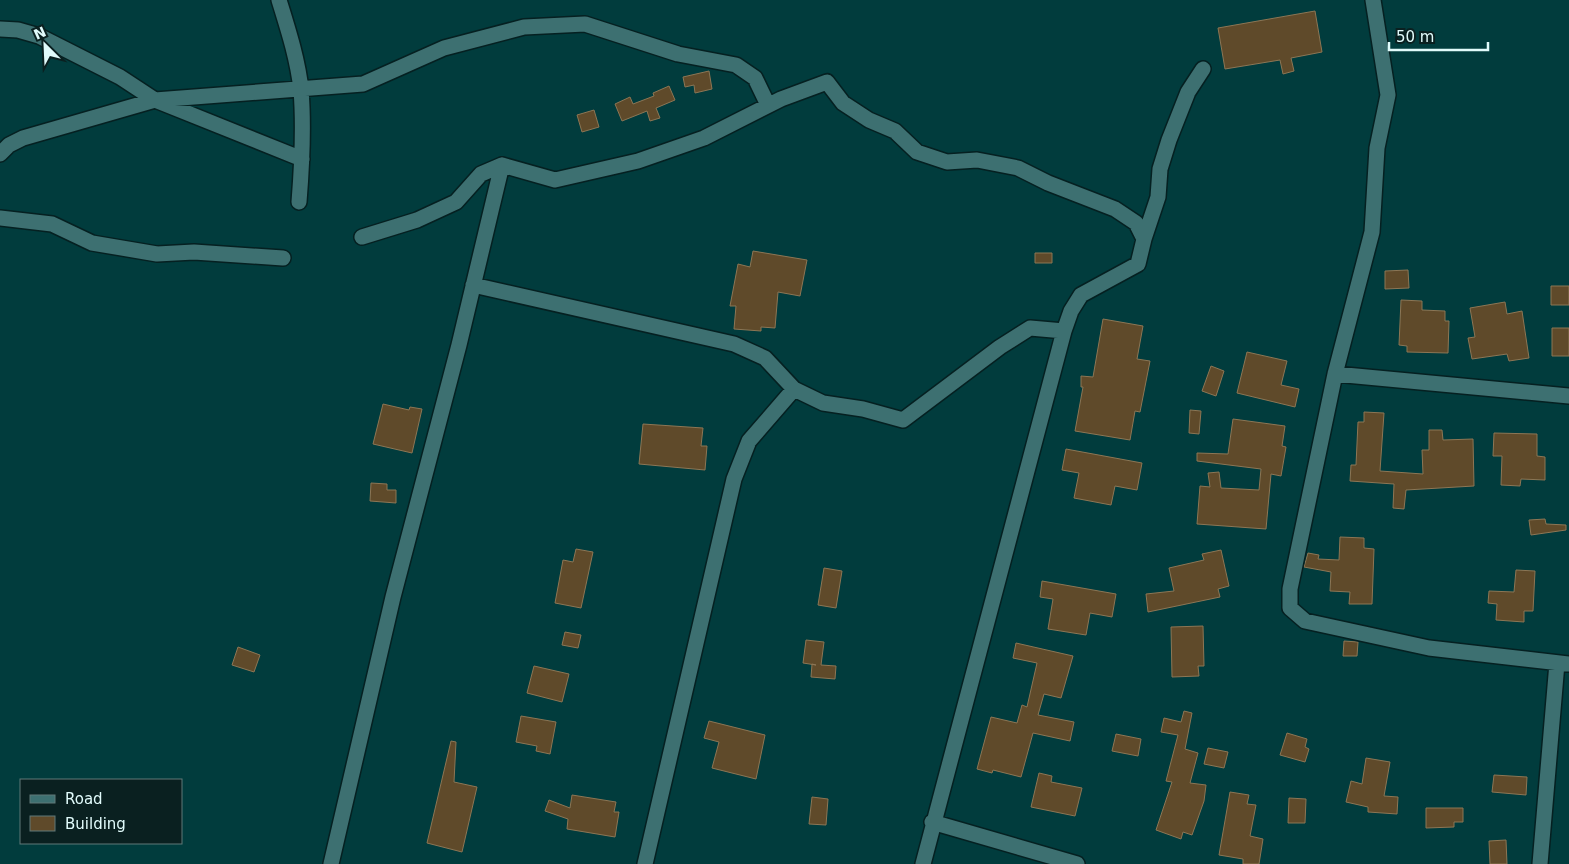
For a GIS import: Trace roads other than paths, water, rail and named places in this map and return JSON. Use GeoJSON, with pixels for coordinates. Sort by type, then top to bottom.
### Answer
{"type":"FeatureCollection","features":[{"type":"Feature","properties":{"kind":"street"},"geometry":{"type":"LineString","coordinates":[[279,0],[301,88],[302,159],[299,202]]}},
{"type":"Feature","properties":{"kind":"street"},"geometry":{"type":"LineString","coordinates":[[1373,0],[1388,95],[1377,148],[1372,232],[1335,374],[1290,589],[1290,608],[1305,620],[1429,648],[1563,664],[1540,864]]}},
{"type":"Feature","properties":{"kind":"street"},"geometry":{"type":"LineString","coordinates":[[0,154],[9,145],[23,138],[155,100],[363,84],[444,48],[524,27],[585,24],[678,54],[736,65],[755,78],[768,105]]}},
{"type":"Feature","properties":{"kind":"street"},"geometry":{"type":"LineString","coordinates":[[0,29],[18,30],[39,36],[120,77],[155,100],[302,159]]}},
{"type":"Feature","properties":{"kind":"street"},"geometry":{"type":"LineString","coordinates":[[923,864],[932,822],[1071,311],[1081,295],[1138,264],[1158,197],[1160,169],[1169,140],[1188,92],[1203,69]]}},
{"type":"Feature","properties":{"kind":"street"},"geometry":{"type":"LineString","coordinates":[[362,237],[417,220],[456,202],[481,174],[502,165],[555,180],[664,153],[704,138],[799,91],[827,82],[844,103],[869,120],[895,131],[917,152],[946,162],[977,160],[1018,168],[1048,183],[1115,209],[1136,223],[1144,239]]}},
{"type":"Feature","properties":{"kind":"street"},"geometry":{"type":"LineString","coordinates":[[331,864],[393,597],[457,355],[502,165]]}},
{"type":"Feature","properties":{"kind":"street"},"geometry":{"type":"LineString","coordinates":[[0,218],[52,224],[92,243],[157,254],[194,252],[283,258]]}},
{"type":"Feature","properties":{"kind":"street"},"geometry":{"type":"LineString","coordinates":[[473,285],[734,344],[765,358],[794,389],[823,403],[864,409],[903,420],[1000,347],[1030,328],[1064,332]]}},
{"type":"Feature","properties":{"kind":"street"},"geometry":{"type":"LineString","coordinates":[[1335,374],[1569,396]]}},
{"type":"Feature","properties":{"kind":"street"},"geometry":{"type":"LineString","coordinates":[[645,864],[734,479],[750,441],[794,389]]}},
{"type":"Feature","properties":{"kind":"street"},"geometry":{"type":"LineString","coordinates":[[932,822],[1077,864]]}}]}
